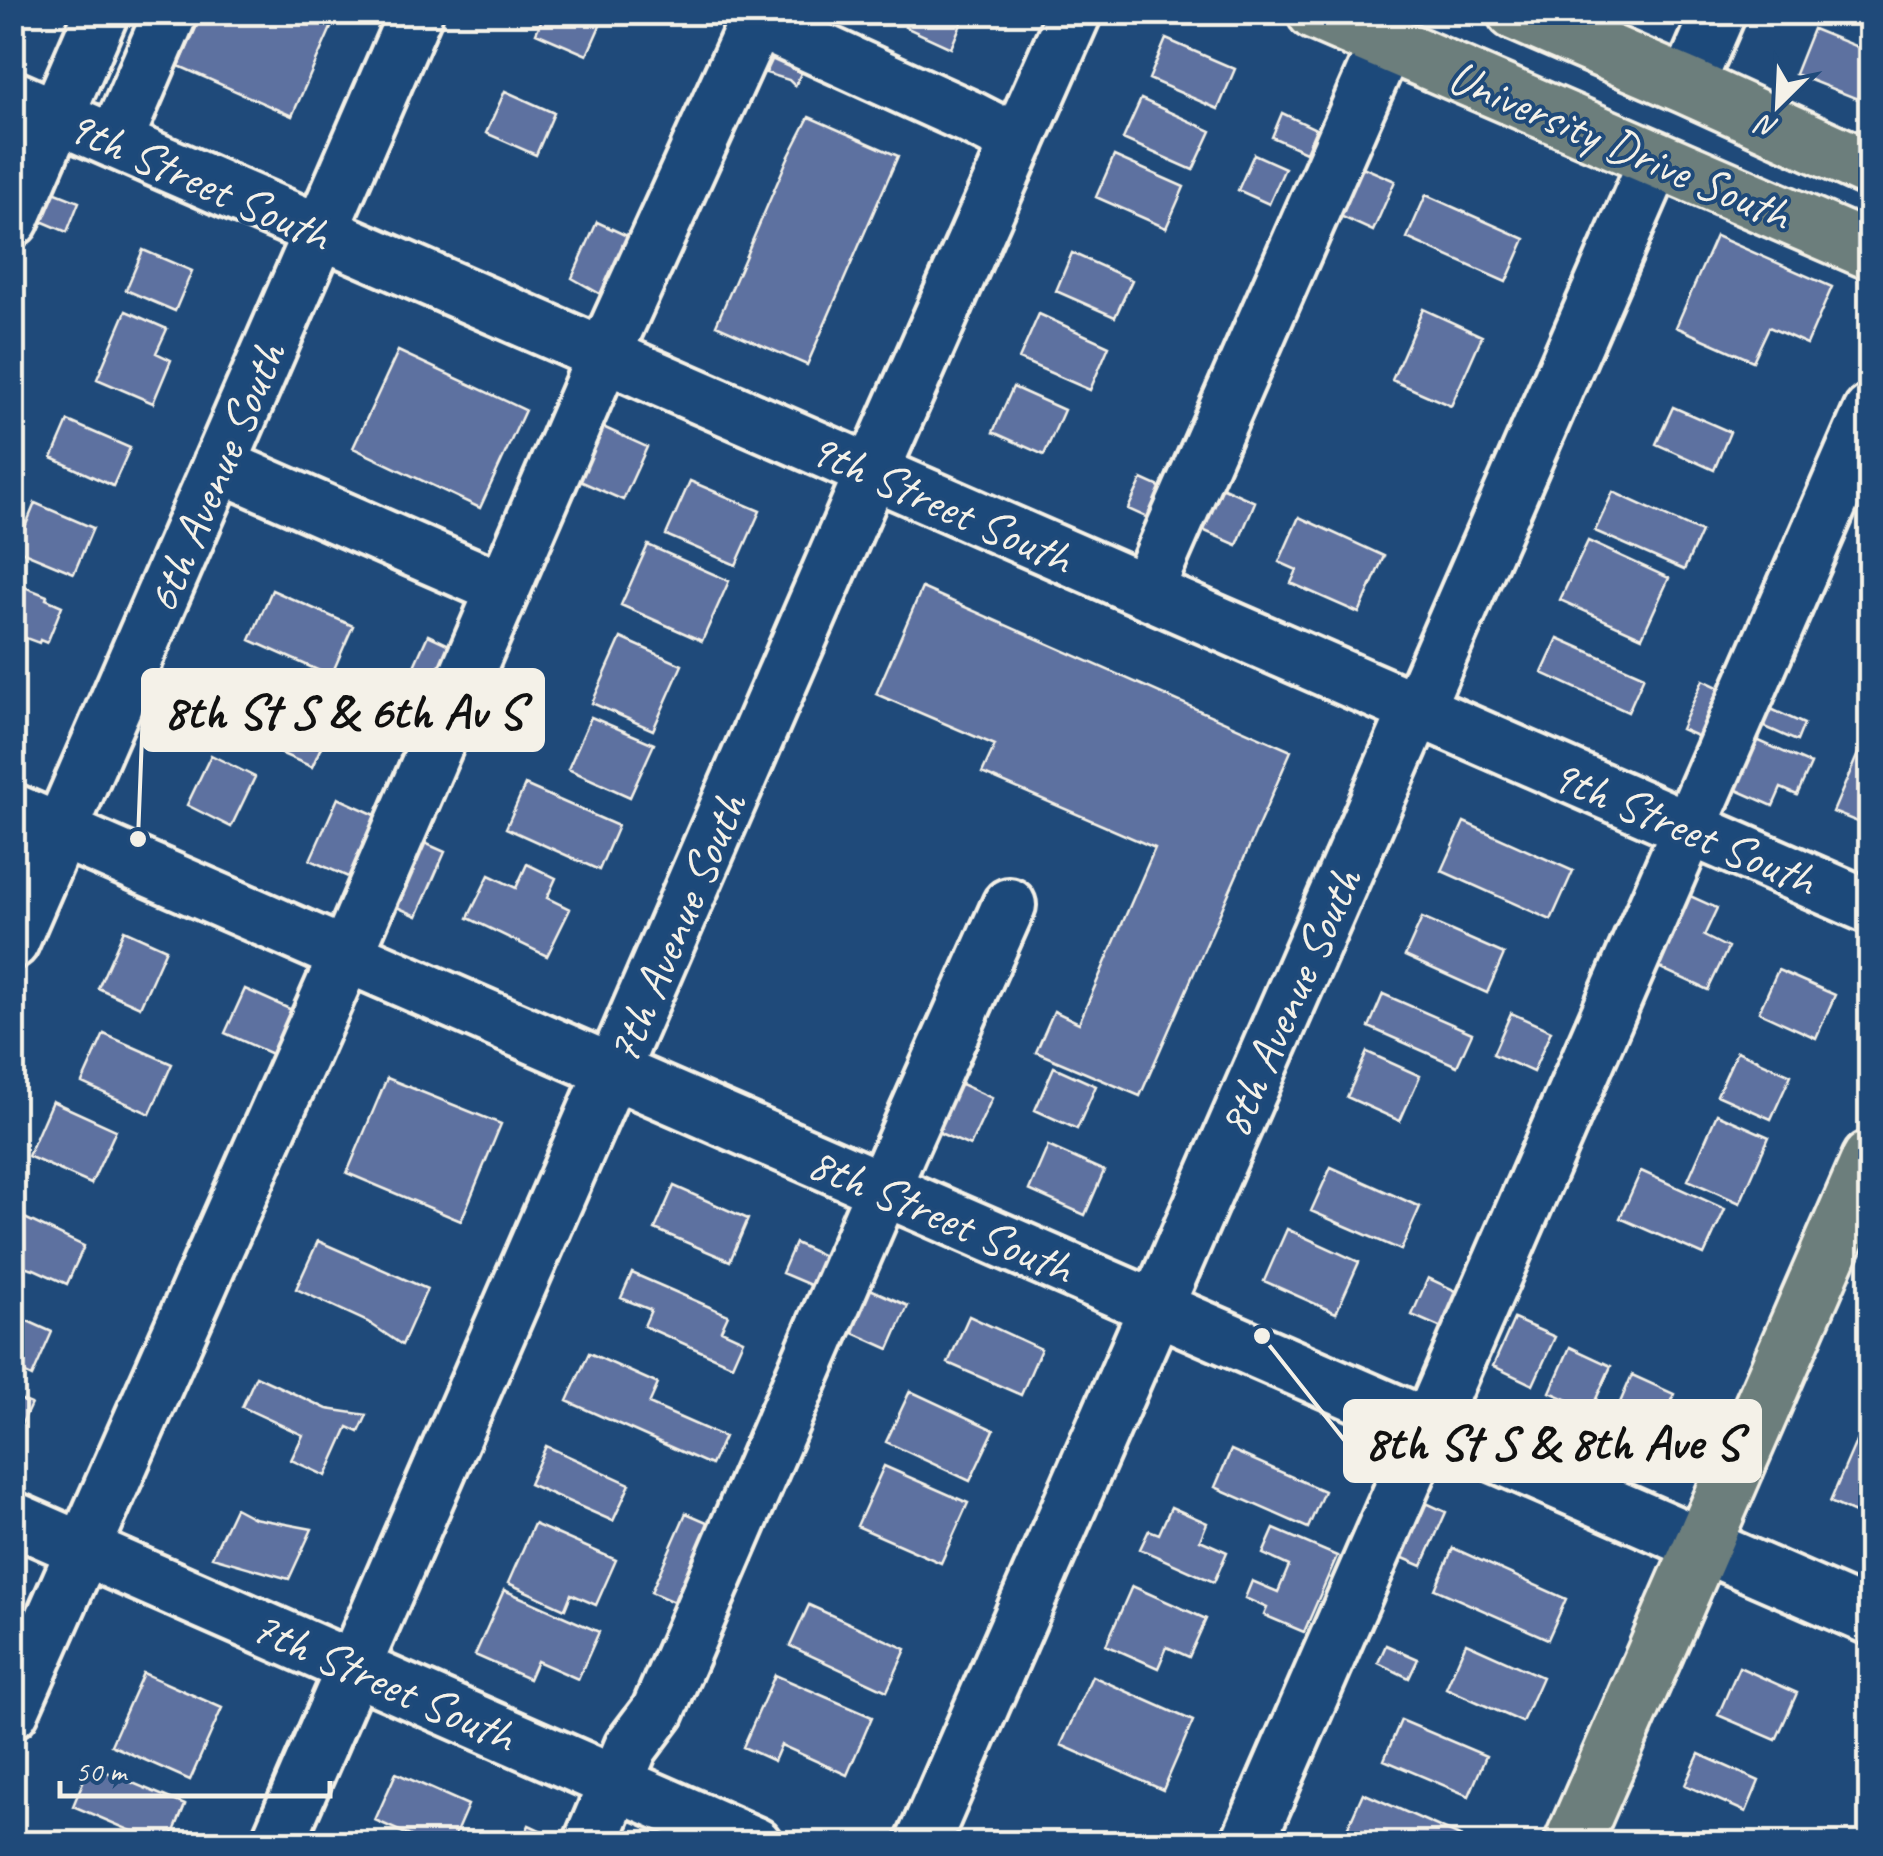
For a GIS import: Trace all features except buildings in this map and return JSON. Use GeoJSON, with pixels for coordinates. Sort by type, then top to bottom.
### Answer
{"type":"FeatureCollection","features":[{"type":"Feature","properties":{"kind":"main road","name":"University Drive South"},"geometry":{"type":"LineString","coordinates":[[1315,12],[1870,252]]}},
{"type":"Feature","properties":{"kind":"main road","name":"University Drive South"},"geometry":{"type":"LineString","coordinates":[[1515,12],[1870,169]]}},
{"type":"Feature","properties":{"kind":"main road"},"geometry":{"type":"LineString","coordinates":[[1572,1844],[1870,1159]]}},
{"type":"Feature","properties":{"kind":"street"},"geometry":{"type":"LineString","coordinates":[[16,202],[35,107],[102,12]]}},
{"type":"Feature","properties":{"kind":"street"},"geometry":{"type":"LineString","coordinates":[[116,142],[170,12]]}},
{"type":"Feature","properties":{"kind":"street","name":"6th Avenue South"},"geometry":{"type":"LineString","coordinates":[[12,942],[416,12]]}},
{"type":"Feature","properties":{"kind":"street","name":"7th Avenue South"},"geometry":{"type":"LineString","coordinates":[[277,1844],[872,472],[1076,12]]}},
{"type":"Feature","properties":{"kind":"street"},"geometry":{"type":"LineString","coordinates":[[1687,86],[1720,12]]}},
{"type":"Feature","properties":{"kind":"street"},"geometry":{"type":"LineString","coordinates":[[12,1711],[346,955],[604,355],[758,16],[1018,142]]}},
{"type":"Feature","properties":{"kind":"street"},"geometry":{"type":"LineString","coordinates":[[1146,591],[1386,44]]}},
{"type":"Feature","properties":{"kind":"street","name":"9th Street South"},"geometry":{"type":"LineString","coordinates":[[35,107],[1870,907]]}},
{"type":"Feature","properties":{"kind":"street","name":"8th Avenue South"},"geometry":{"type":"LineString","coordinates":[[922,1844],[1656,160]]}},
{"type":"Feature","properties":{"kind":"street"},"geometry":{"type":"LineString","coordinates":[[1247,1844],[1692,829],[1870,412]]}},
{"type":"Feature","properties":{"kind":"street"},"geometry":{"type":"LineString","coordinates":[[219,465],[504,588]]}},
{"type":"Feature","properties":{"kind":"street","name":"8th Street South"},"geometry":{"type":"LineString","coordinates":[[12,810],[1870,1618]]}},
{"type":"Feature","properties":{"kind":"street"},"geometry":{"type":"LineString","coordinates":[[590,1844],[631,1747],[658,1711],[1009,904]]}},
{"type":"Feature","properties":{"kind":"street","name":"7th Street South"},"geometry":{"type":"LineString","coordinates":[[12,1518],[755,1844]]}},
{"type":"Feature","properties":{"kind":"place","name":"8th St S & 6th Av S"},"geometry":{"type":"Point","coordinates":[138,839]}},
{"type":"Feature","properties":{"kind":"place","name":"8th St S & 8th Ave S"},"geometry":{"type":"Point","coordinates":[1262,1336]}}]}
